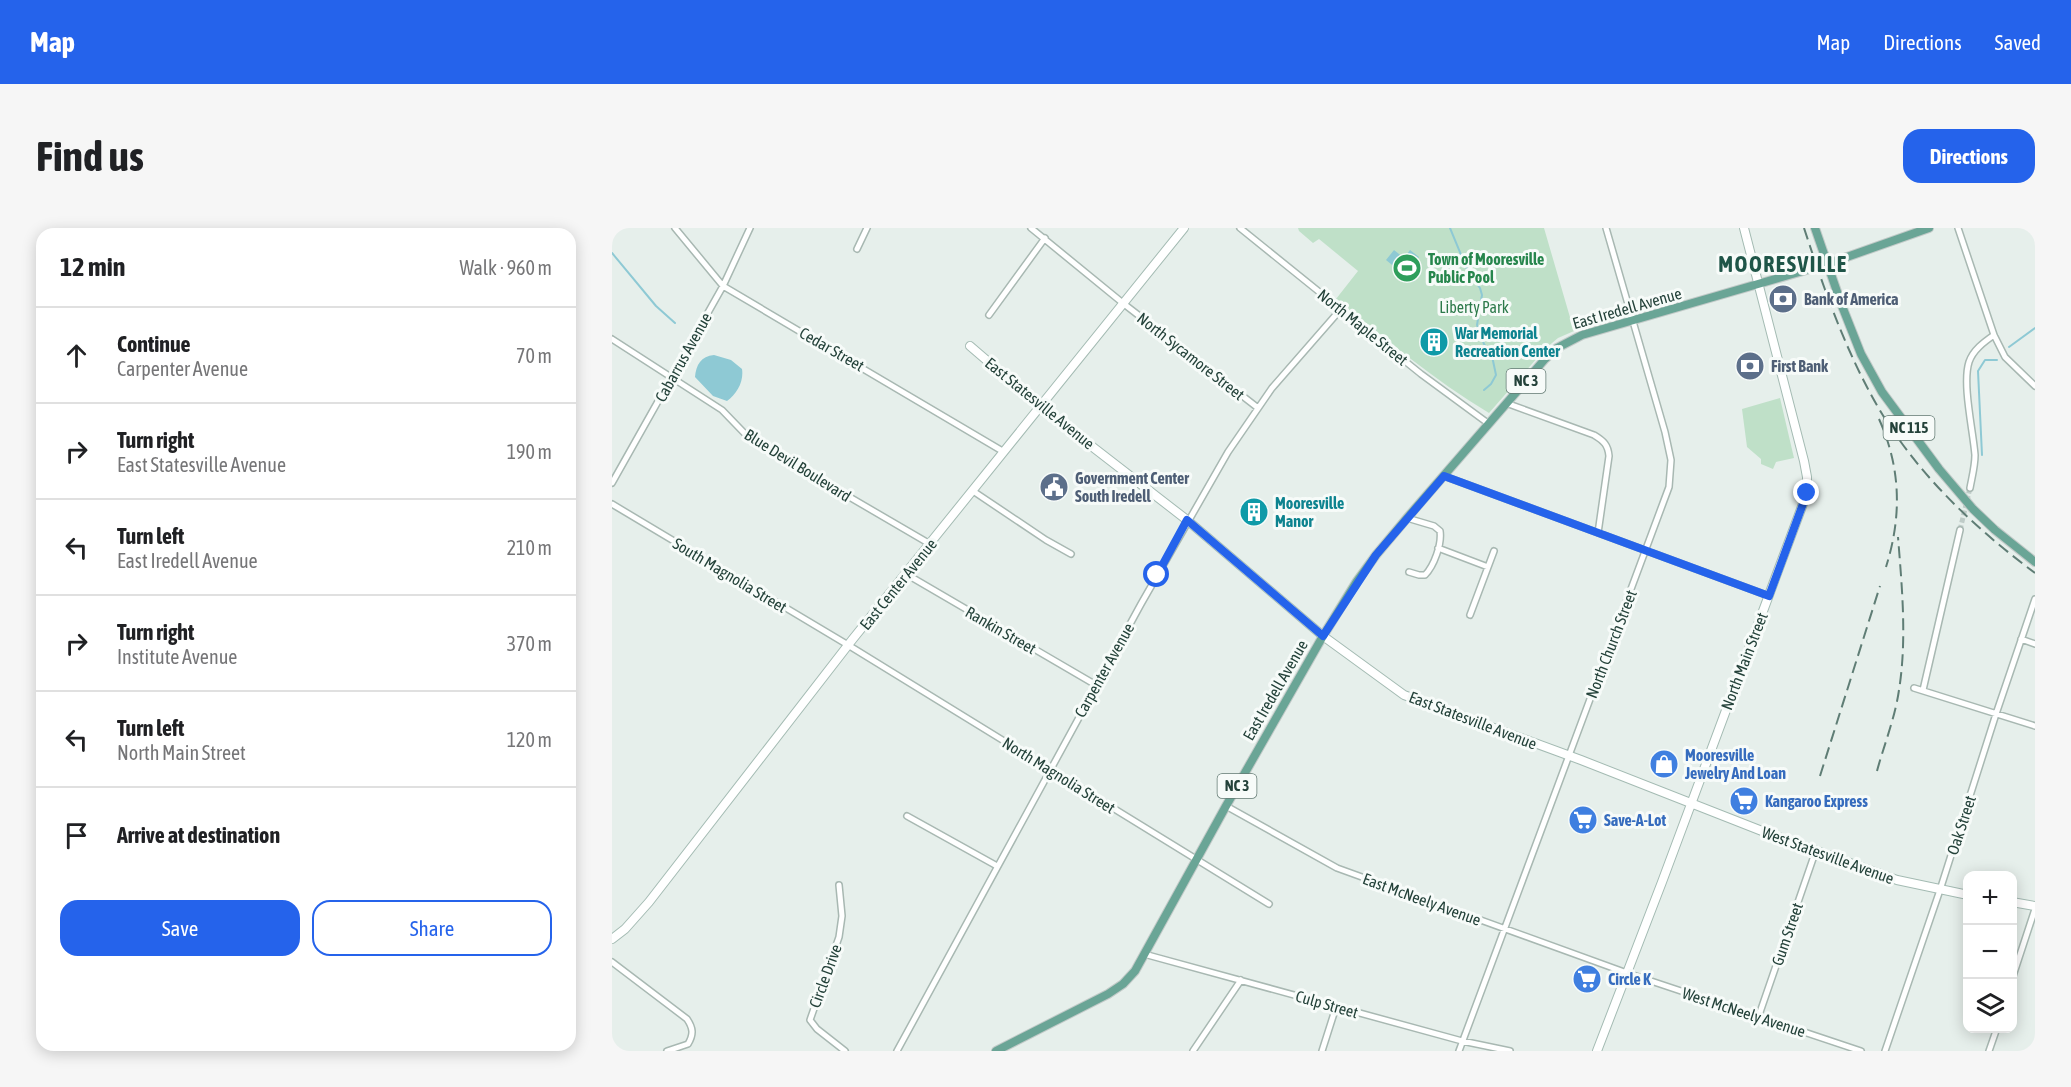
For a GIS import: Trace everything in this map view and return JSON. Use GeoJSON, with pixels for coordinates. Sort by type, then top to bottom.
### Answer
{"type":"FeatureCollection","features":[{"type":"Feature","properties":{"kind":"main road","name":"NC 115"},"geometry":{"type":"LineString","coordinates":[[1815,228],[1861,354],[1882,392],[1972,509],[2035,562]]}},
{"type":"Feature","properties":{"kind":"main road","name":"NC 3"},"geometry":{"type":"LineString","coordinates":[[1758,285],[1827,264],[1929,228]]}},
{"type":"Feature","properties":{"kind":"main road","name":"East Iredell Avenue"},"geometry":{"type":"LineString","coordinates":[[996,1051],[1108,994],[1124,984],[1135,971],[1323,636],[1376,555],[1557,348],[1582,335],[1758,285]]}},
{"type":"Feature","properties":{"kind":"street","name":"Cabarrus Avenue"},"geometry":{"type":"LineString","coordinates":[[612,483],[723,286],[750,228]]}},
{"type":"Feature","properties":{"kind":"street"},"geometry":{"type":"LineString","coordinates":[[857,249],[867,228]]}},
{"type":"Feature","properties":{"kind":"street","name":"North Sycamore Street"},"geometry":{"type":"LineString","coordinates":[[1031,228],[1258,408]]}},
{"type":"Feature","properties":{"kind":"street","name":"East Center Avenue"},"geometry":{"type":"LineString","coordinates":[[612,939],[649,902],[848,645],[1184,228]]}},
{"type":"Feature","properties":{"kind":"street","name":"North Maple Street"},"geometry":{"type":"LineString","coordinates":[[1240,228],[1421,374],[1489,424]]}},
{"type":"Feature","properties":{"kind":"street","name":"North Church Street"},"geometry":{"type":"LineString","coordinates":[[1459,1051],[1669,487],[1671,460],[1665,432],[1606,228]]}},
{"type":"Feature","properties":{"kind":"street","name":"North Main Street"},"geometry":{"type":"LineString","coordinates":[[1597,1051],[1807,493],[1807,477],[1744,228]]}},
{"type":"Feature","properties":{"kind":"street"},"geometry":{"type":"LineString","coordinates":[[1958,228],[1994,335],[2005,357],[2035,386]]}},
{"type":"Feature","properties":{"kind":"street","name":"Cedar Street"},"geometry":{"type":"LineString","coordinates":[[678,229],[723,286],[1005,452]]}},
{"type":"Feature","properties":{"kind":"street"},"geometry":{"type":"LineString","coordinates":[[989,315],[1045,238]]}},
{"type":"Feature","properties":{"kind":"street","name":"Carpenter Avenue"},"geometry":{"type":"LineString","coordinates":[[897,1051],[1187,520],[1228,452],[1272,388],[1341,309]]}},
{"type":"Feature","properties":{"kind":"street"},"geometry":{"type":"LineString","coordinates":[[1970,488],[1975,458],[1968,392],[1968,363],[1977,349],[1994,335]]}},
{"type":"Feature","properties":{"kind":"street","name":"Blue Devil Boulevard"},"geometry":{"type":"LineString","coordinates":[[612,339],[722,410],[750,439],[930,544]]}},
{"type":"Feature","properties":{"kind":"street","name":"East Statesville Avenue"},"geometry":{"type":"LineString","coordinates":[[970,346],[1041,407],[1187,520],[1323,636],[1404,695],[1692,803]]}},
{"type":"Feature","properties":{"kind":"street"},"geometry":{"type":"LineString","coordinates":[[1506,404],[1594,435],[1604,441],[1609,456],[1598,533]]}},
{"type":"Feature","properties":{"kind":"street"},"geometry":{"type":"LineString","coordinates":[[1444,476],[1769,596]]}},
{"type":"Feature","properties":{"kind":"street"},"geometry":{"type":"LineString","coordinates":[[973,491],[1071,554]]}},
{"type":"Feature","properties":{"kind":"street","name":"South Magnolia Street"},"geometry":{"type":"LineString","coordinates":[[612,504],[848,645]]}},
{"type":"Feature","properties":{"kind":"street"},"geometry":{"type":"LineString","coordinates":[[1407,518],[1434,526],[1440,531],[1441,539],[1430,570],[1425,575],[1409,572]]}},
{"type":"Feature","properties":{"kind":"street"},"geometry":{"type":"LineString","coordinates":[[1923,690],[1960,530]]}},
{"type":"Feature","properties":{"kind":"street"},"geometry":{"type":"LineString","coordinates":[[1438,548],[1488,567]]}},
{"type":"Feature","properties":{"kind":"street"},"geometry":{"type":"LineString","coordinates":[[1470,615],[1494,550]]}},
{"type":"Feature","properties":{"kind":"street","name":"Rankin Street"},"geometry":{"type":"LineString","coordinates":[[906,574],[1096,685]]}},
{"type":"Feature","properties":{"kind":"street","name":"Oak Street"},"geometry":{"type":"LineString","coordinates":[[1885,1051],[2035,599]]}},
{"type":"Feature","properties":{"kind":"street"},"geometry":{"type":"LineString","coordinates":[[2021,639],[2035,644]]}},
{"type":"Feature","properties":{"kind":"street","name":"North Magnolia Street"},"geometry":{"type":"LineString","coordinates":[[848,645],[1269,904]]}},
{"type":"Feature","properties":{"kind":"street"},"geometry":{"type":"LineString","coordinates":[[1914,688],[2035,726]]}},
{"type":"Feature","properties":{"kind":"street","name":"West Statesville Avenue"},"geometry":{"type":"LineString","coordinates":[[1692,803],[1898,880],[1963,894]]}},
{"type":"Feature","properties":{"kind":"street","name":"East McNeely Avenue"},"geometry":{"type":"LineString","coordinates":[[1226,806],[1337,868],[1627,973]]}},
{"type":"Feature","properties":{"kind":"street"},"geometry":{"type":"LineString","coordinates":[[907,816],[997,866]]}},
{"type":"Feature","properties":{"kind":"street","name":"Gum Street"},"geometry":{"type":"LineString","coordinates":[[1758,1018],[1816,850]]}},
{"type":"Feature","properties":{"kind":"street","name":"Circle Drive"},"geometry":{"type":"LineString","coordinates":[[839,885],[842,916],[838,937],[810,1020],[817,1029],[845,1051]]}},
{"type":"Feature","properties":{"kind":"street"},"geometry":{"type":"LineString","coordinates":[[2017,903],[2035,907],[2017,966]]}},
{"type":"Feature","properties":{"kind":"street","name":"Culp Street"},"geometry":{"type":"LineString","coordinates":[[1144,954],[1462,1041],[1510,1051]]}},
{"type":"Feature","properties":{"kind":"street"},"geometry":{"type":"LineString","coordinates":[[612,962],[687,1018],[692,1026],[693,1036],[688,1044],[667,1051]]}},
{"type":"Feature","properties":{"kind":"street","name":"West McNeely Avenue"},"geometry":{"type":"LineString","coordinates":[[1627,973],[1861,1051]]}},
{"type":"Feature","properties":{"kind":"street"},"geometry":{"type":"LineString","coordinates":[[1194,1051],[1241,980]]}},
{"type":"Feature","properties":{"kind":"street"},"geometry":{"type":"LineString","coordinates":[[1322,1051],[1336,1007]]}},
{"type":"Feature","properties":{"kind":"street"},"geometry":{"type":"LineString","coordinates":[[1989,1051],[1995,1033]]}},
{"type":"Feature","properties":{"kind":"green space","name":"Liberty Park"},"geometry":{"type":"Polygon","coordinates":[[[1298,228],[1544,228],[1574,331],[1558,338],[1546,348],[1489,413],[1430,373],[1336,299],[1358,271],[1319,239],[1313,243],[1298,228]]]}},
{"type":"Feature","properties":{"kind":"green space"},"geometry":{"type":"Polygon","coordinates":[[[1780,398],[1794,458],[1776,462],[1773,469],[1761,464],[1761,459],[1747,447],[1742,409],[1780,398]]]}},
{"type":"Feature","properties":{"kind":"water","name":"Town of Mooresville Public Pool"},"geometry":{"type":"Polygon","coordinates":[[[1394,250],[1404,258],[1410,250],[1419,257],[1413,265],[1421,272],[1413,282],[1386,260],[1394,250]]]}},
{"type":"Feature","properties":{"kind":"water"},"geometry":{"type":"Polygon","coordinates":[[[714,355],[731,360],[742,369],[739,387],[727,401],[713,396],[695,377],[700,362],[714,355]]]}},
{"type":"Feature","properties":{"kind":"waterway"},"geometry":{"type":"LineString","coordinates":[[1450,228],[1469,274],[1480,288],[1482,295],[1477,325],[1484,344],[1492,356],[1496,375],[1484,390]]}},
{"type":"Feature","properties":{"kind":"waterway"},"geometry":{"type":"LineString","coordinates":[[612,253],[656,306],[675,323]]}},
{"type":"Feature","properties":{"kind":"waterway"},"geometry":{"type":"LineString","coordinates":[[2009,347],[2035,328]]}},
{"type":"Feature","properties":{"kind":"waterway"},"geometry":{"type":"LineString","coordinates":[[1982,455],[1978,371],[1985,360],[1997,360]]}},
{"type":"Feature","properties":{"kind":"tunnel"},"geometry":{"type":"LineString","coordinates":[[1960,530],[1970,488]]}},
{"type":"Feature","properties":{"kind":"railway"},"geometry":{"type":"LineString","coordinates":[[1804,228],[1825,290],[1858,370],[1901,442],[1920,467],[1963,513],[2035,573]]}},
{"type":"Feature","properties":{"kind":"railway"},"geometry":{"type":"LineString","coordinates":[[1879,419],[1892,456],[1897,492],[1895,529],[1886,567]]}},
{"type":"Feature","properties":{"kind":"railway"},"geometry":{"type":"LineString","coordinates":[[1877,771],[1895,711],[1903,652],[1898,537]]}},
{"type":"Feature","properties":{"kind":"railway"},"geometry":{"type":"LineString","coordinates":[[1820,776],[1880,586]]}},
{"type":"Feature","properties":{"kind":"place","name":"Town of Mooresville Public Pool"},"geometry":{"type":"Point","coordinates":[1407,268]}},
{"type":"Feature","properties":{"kind":"place","name":"Bank of America"},"geometry":{"type":"Point","coordinates":[1783,299]}},
{"type":"Feature","properties":{"kind":"place","name":"War Memorial Recreation Center"},"geometry":{"type":"Point","coordinates":[1434,342]}},
{"type":"Feature","properties":{"kind":"place","name":"First Bank"},"geometry":{"type":"Point","coordinates":[1750,366]}},
{"type":"Feature","properties":{"kind":"place","name":"Government Center South Iredell"},"geometry":{"type":"Point","coordinates":[1054,487]}},
{"type":"Feature","properties":{"kind":"place","name":"Mooresville Manor"},"geometry":{"type":"Point","coordinates":[1254,512]}},
{"type":"Feature","properties":{"kind":"place","name":"Mooresville Jewelry And Loan"},"geometry":{"type":"Point","coordinates":[1664,764]}},
{"type":"Feature","properties":{"kind":"place","name":"Kangaroo Express"},"geometry":{"type":"Point","coordinates":[1744,801]}},
{"type":"Feature","properties":{"kind":"place","name":"Save-A-Lot"},"geometry":{"type":"Point","coordinates":[1583,820]}},
{"type":"Feature","properties":{"kind":"place","name":"Circle K"},"geometry":{"type":"Point","coordinates":[1587,979]}},
{"type":"Feature","properties":{"kind":"district","name":"MOORESVILLE"},"geometry":{"type":"Point","coordinates":[1783,264]}},
{"type":"Feature","properties":{"kind":"route"},"geometry":{"type":"LineString","coordinates":[[1157,575],[1187,520],[1323,636],[1376,555],[1444,476],[1769,596],[1807,493]]}}]}
